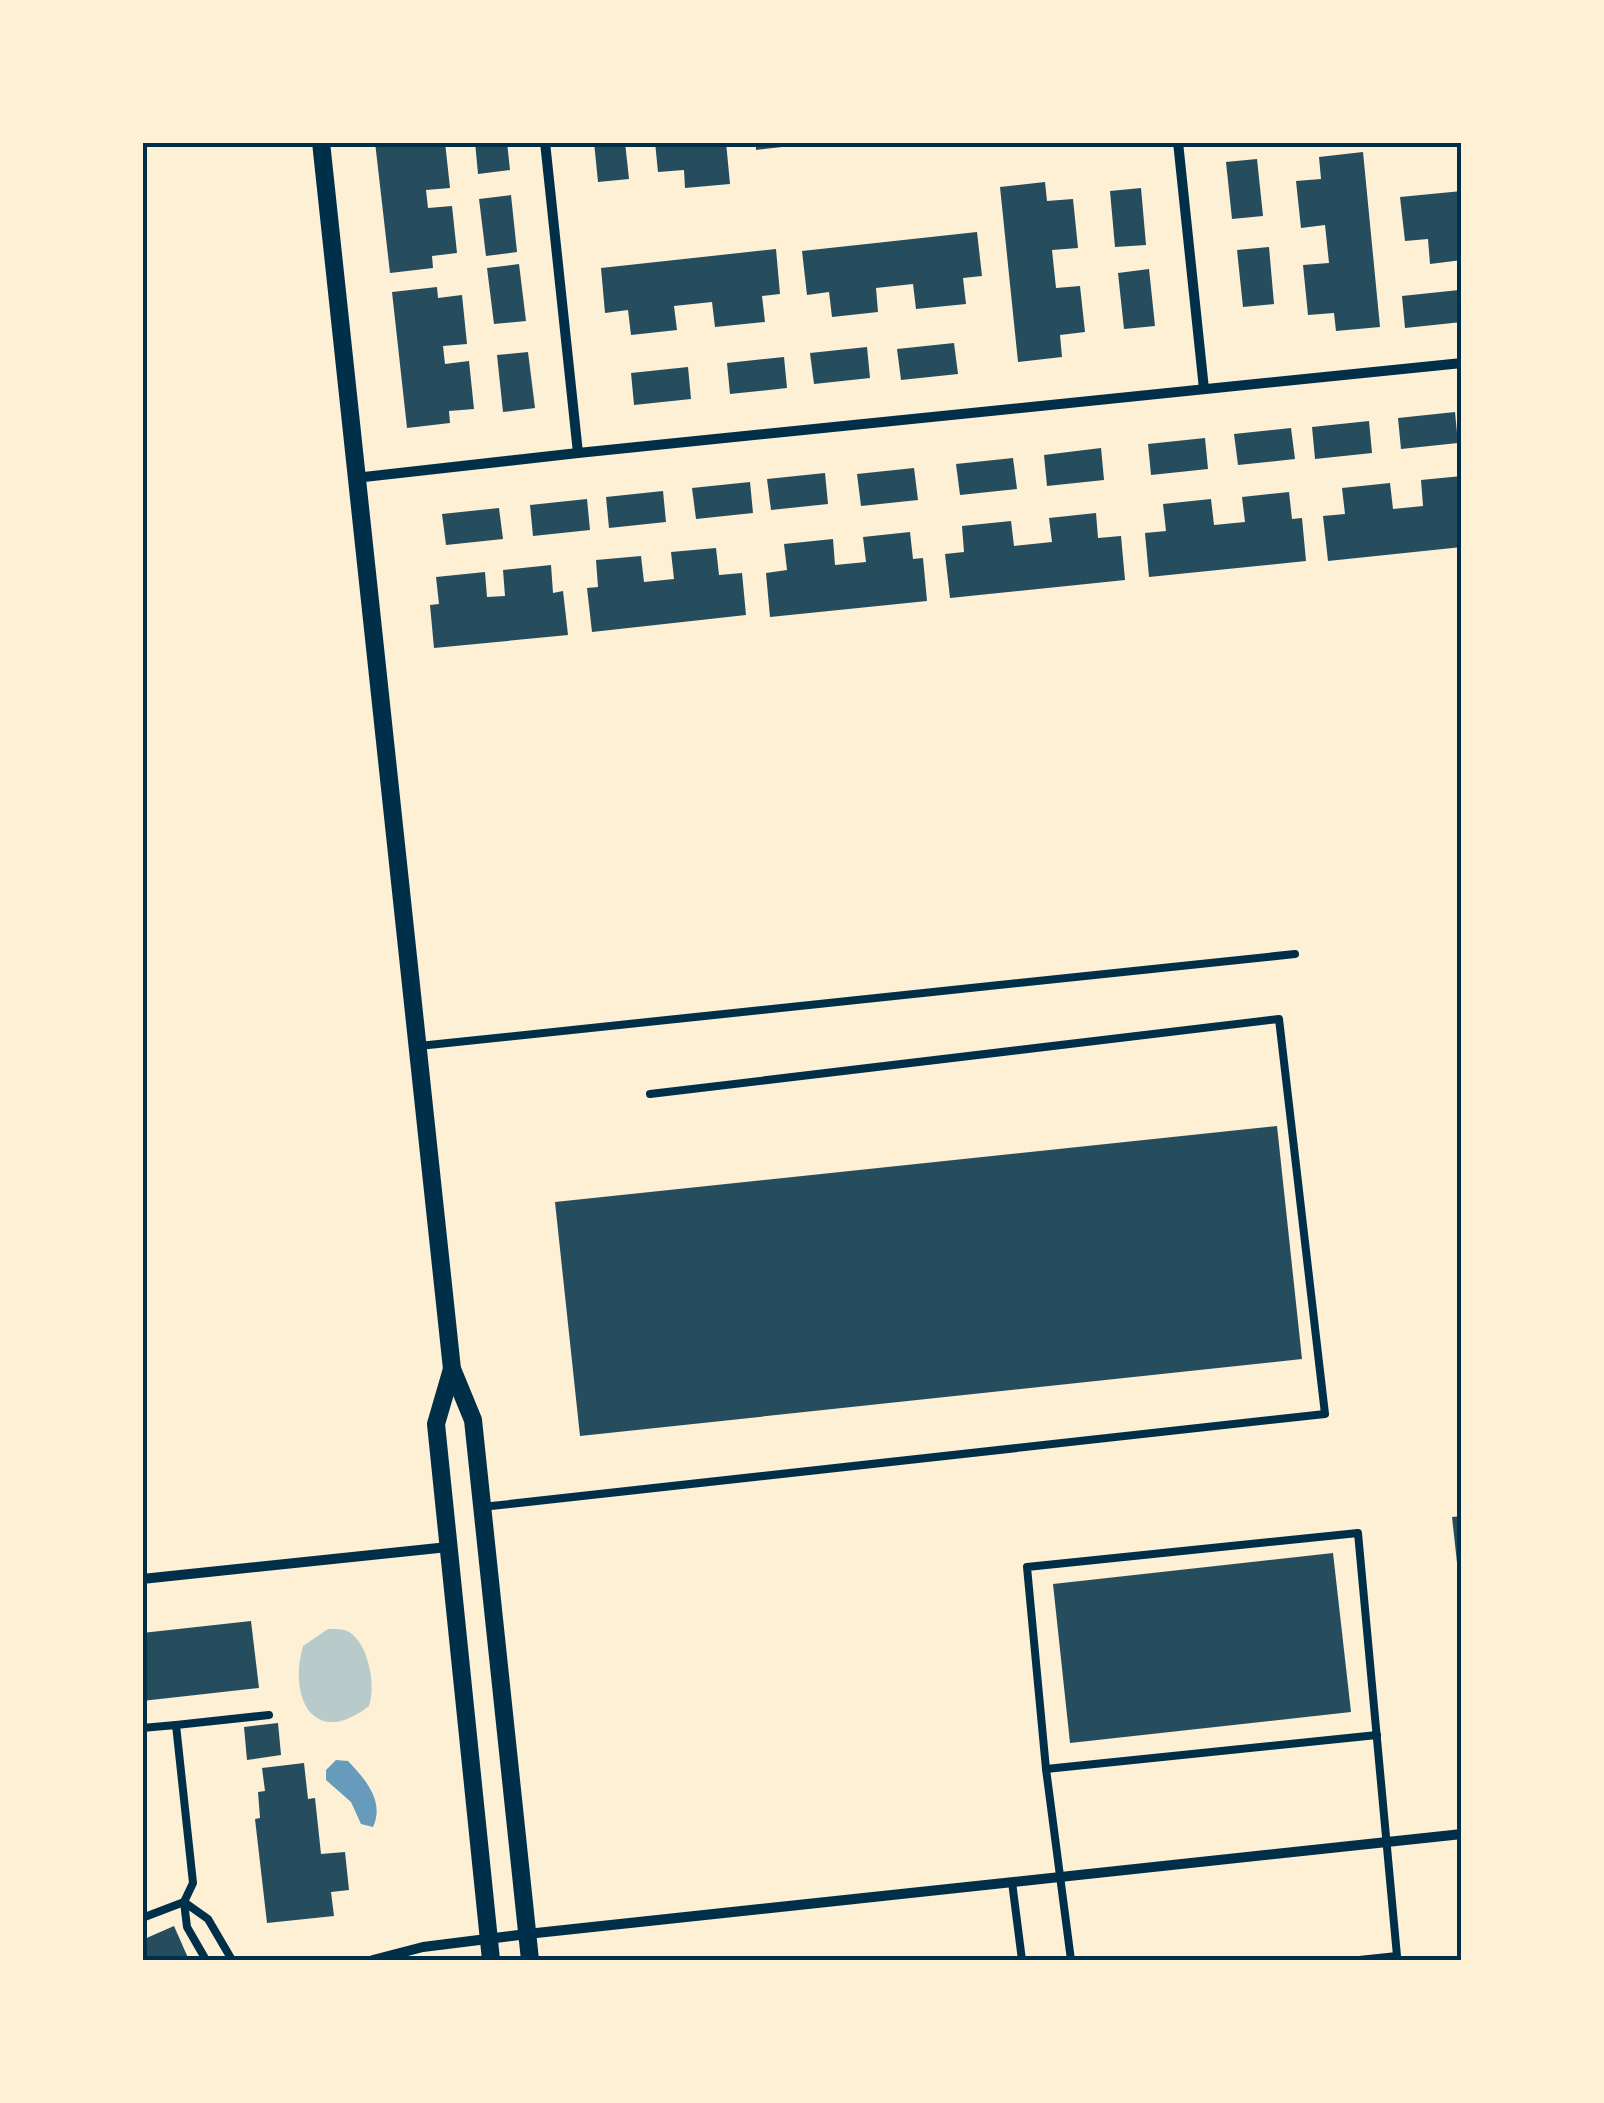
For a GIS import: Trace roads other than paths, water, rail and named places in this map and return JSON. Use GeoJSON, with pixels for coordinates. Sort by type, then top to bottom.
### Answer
{"type":"FeatureCollection","features":[{"type":"Feature","properties":{"kind":"street"},"geometry":{"type":"LineString","coordinates":[[321,142],[452,1369],[473,1420],[530,1960]]}},
{"type":"Feature","properties":{"kind":"street"},"geometry":{"type":"LineString","coordinates":[[545,142],[578,453]]}},
{"type":"Feature","properties":{"kind":"street"},"geometry":{"type":"LineString","coordinates":[[1178,142],[1204,389]]}},
{"type":"Feature","properties":{"kind":"street"},"geometry":{"type":"LineString","coordinates":[[356,478],[1462,363]]}},
{"type":"Feature","properties":{"kind":"street"},"geometry":{"type":"LineString","coordinates":[[452,1369],[436,1424],[492,1960]]}},
{"type":"Feature","properties":{"kind":"street"},"geometry":{"type":"LineString","coordinates":[[142,1579],[448,1547]]}},
{"type":"Feature","properties":{"kind":"street"},"geometry":{"type":"LineString","coordinates":[[372,1960],[423,1947],[528,1934],[1462,1834]]}},
{"type":"Feature","properties":{"kind":"lane"},"geometry":{"type":"LineString","coordinates":[[419,1046],[1295,954]]}},
{"type":"Feature","properties":{"kind":"lane"},"geometry":{"type":"LineString","coordinates":[[482,1508],[1324,1414],[1279,1019],[650,1094]]}},
{"type":"Feature","properties":{"kind":"lane"},"geometry":{"type":"LineString","coordinates":[[1071,1960],[1046,1769],[1027,1567],[1358,1533],[1398,1958],[1359,1960]]}},
{"type":"Feature","properties":{"kind":"lane"},"geometry":{"type":"LineString","coordinates":[[142,1728],[269,1714]]}},
{"type":"Feature","properties":{"kind":"lane"},"geometry":{"type":"LineString","coordinates":[[176,1725],[194,1883],[184,1902],[187,1928],[206,1960]]}},
{"type":"Feature","properties":{"kind":"lane"},"geometry":{"type":"LineString","coordinates":[[1046,1769],[1377,1736]]}},
{"type":"Feature","properties":{"kind":"lane"},"geometry":{"type":"LineString","coordinates":[[1012,1882],[1022,1960]]}},
{"type":"Feature","properties":{"kind":"lane"},"geometry":{"type":"LineString","coordinates":[[142,1918],[184,1902]]}},
{"type":"Feature","properties":{"kind":"lane"},"geometry":{"type":"LineString","coordinates":[[184,1902],[208,1919],[232,1960]]}},
{"type":"Feature","properties":{"kind":"water"},"geometry":{"type":"Polygon","coordinates":[[[336,1760],[348,1761],[371,1791],[377,1808],[373,1827],[361,1824],[351,1802],[326,1780],[326,1770],[336,1760]]]}}]}
